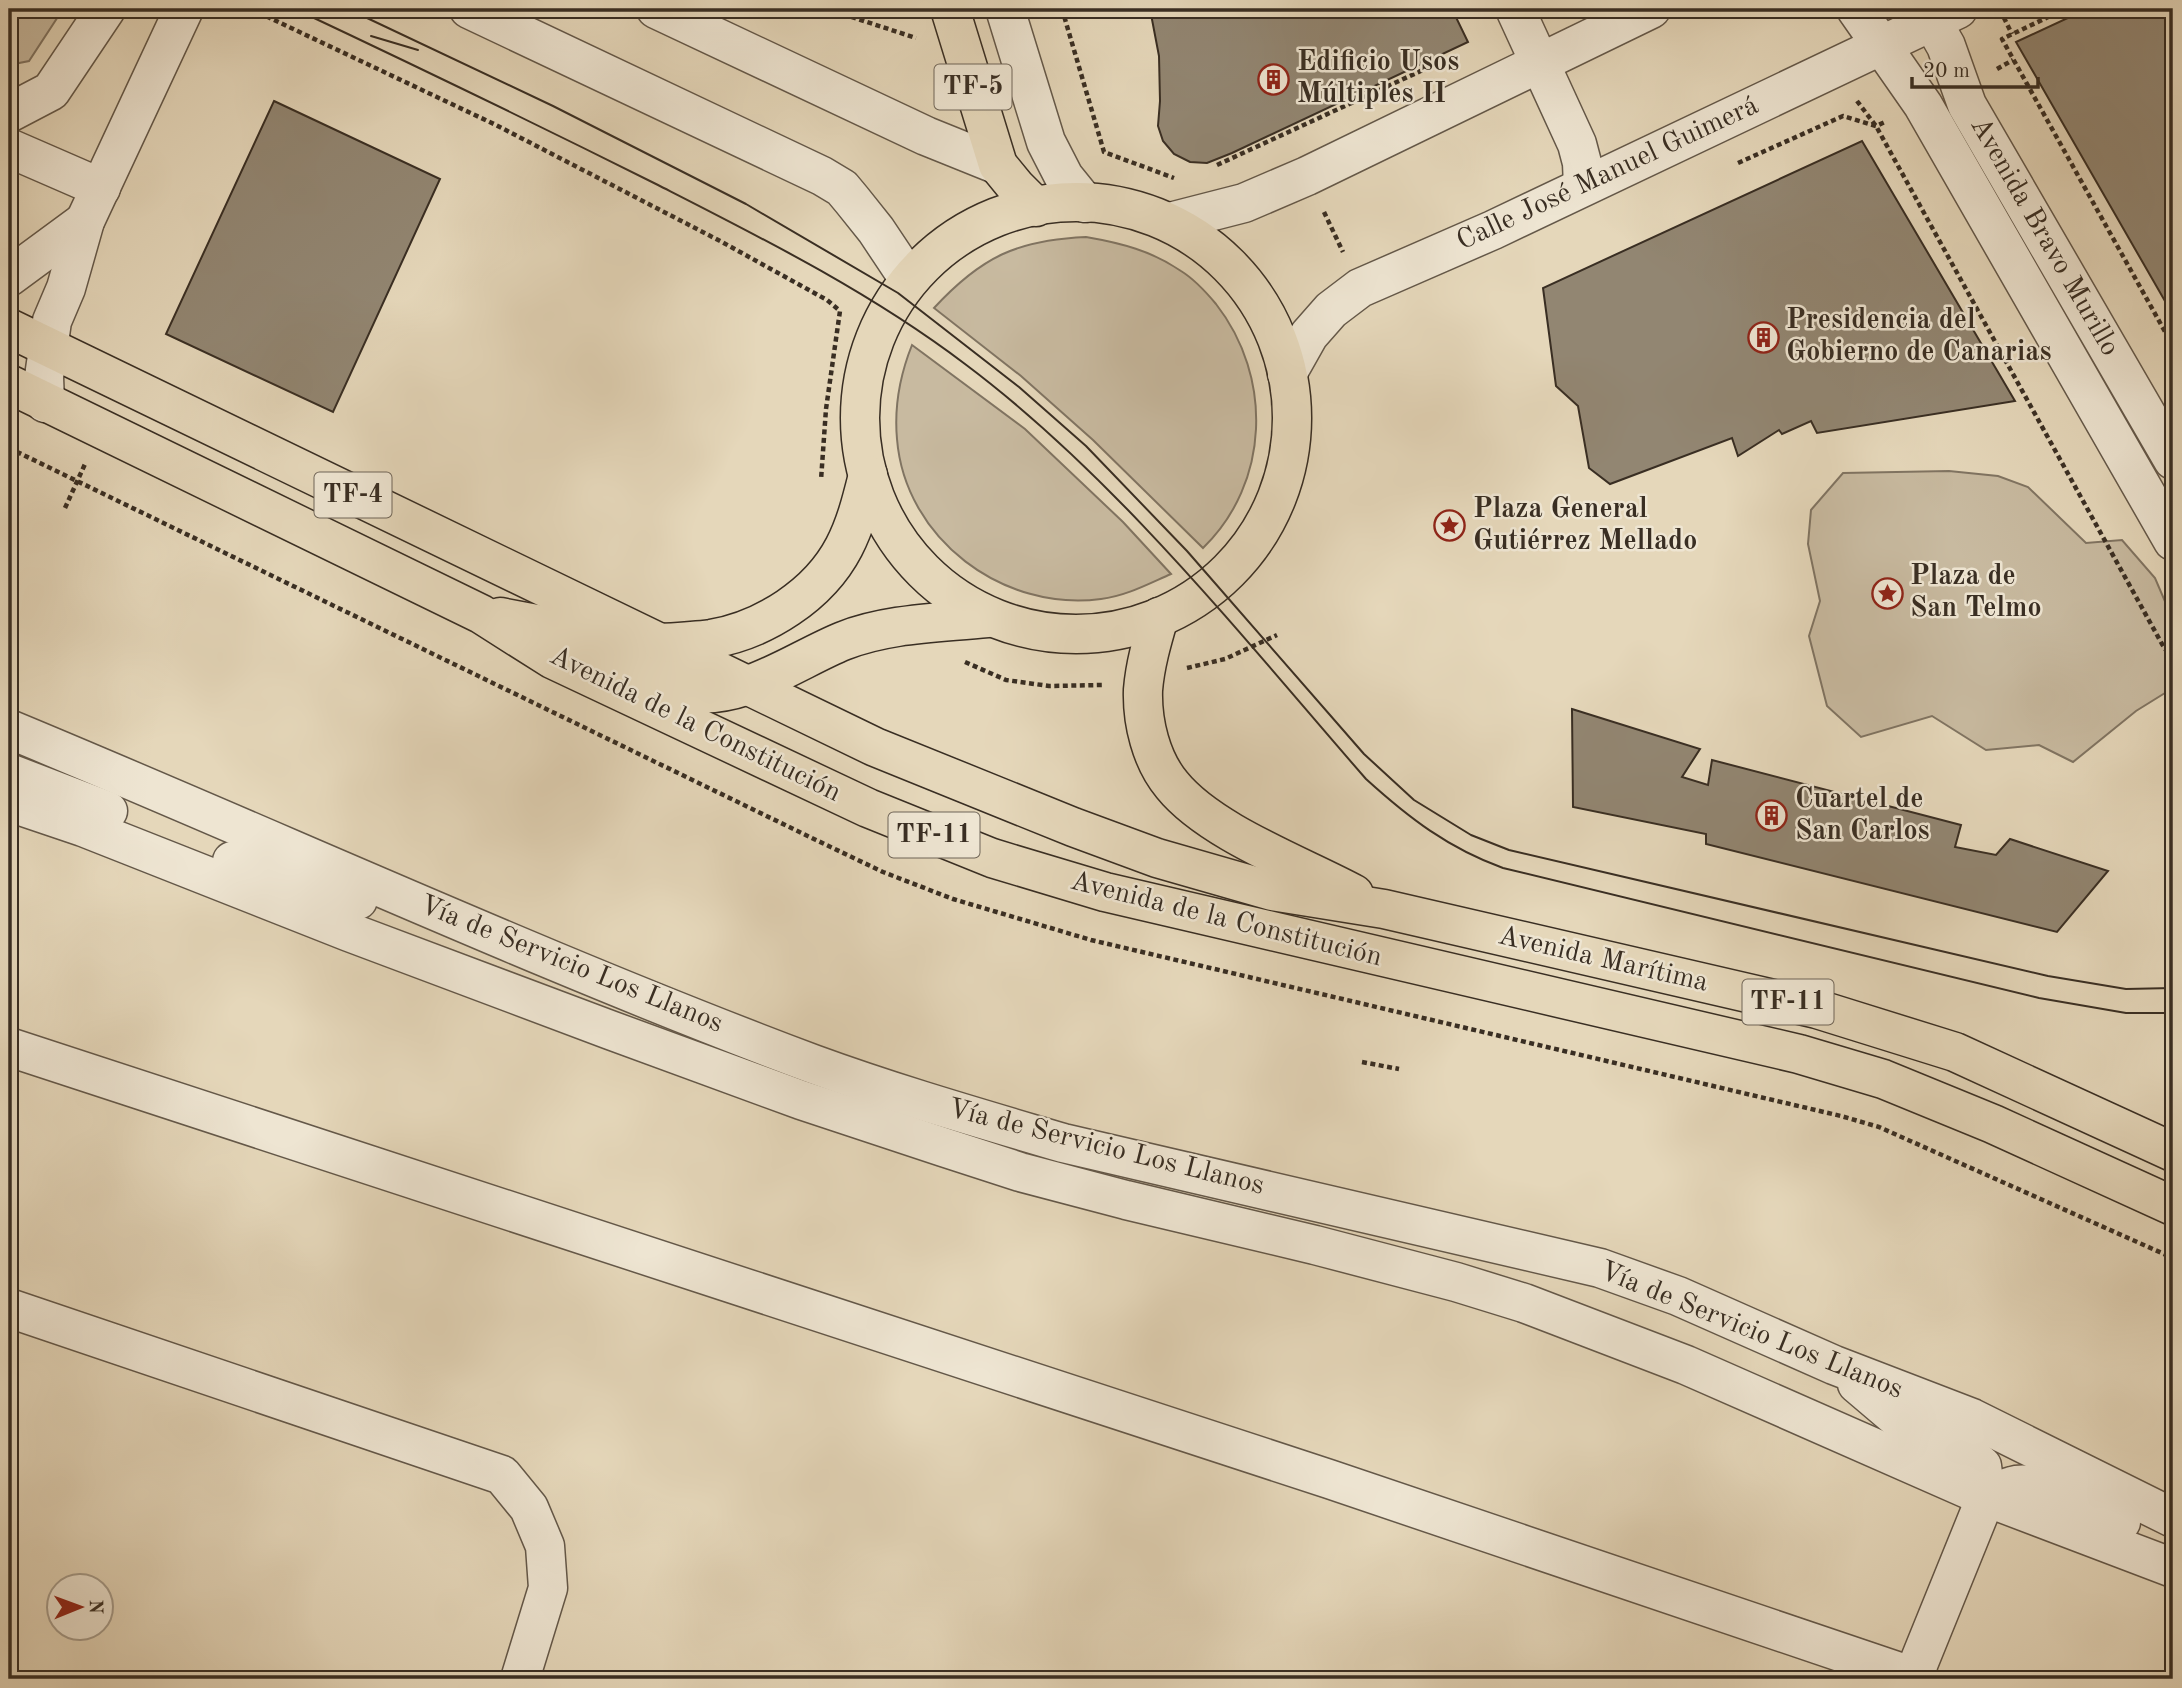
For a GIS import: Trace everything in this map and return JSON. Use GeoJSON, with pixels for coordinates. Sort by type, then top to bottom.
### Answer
{"type":"FeatureCollection","features":[{"type":"Feature","properties":{"kind":"main road","name":"TF-5"},"geometry":{"type":"LineString","coordinates":[[950,9],[998,165],[1016,187],[1037,206]]}},
{"type":"Feature","properties":{"kind":"main road"},"geometry":{"type":"LineString","coordinates":[[1085,202],[1126,207],[1170,222],[1219,257],[1250,289],[1273,330],[1287,374],[1292,411],[1292,450],[1283,486],[1266,523],[1244,558],[1217,585],[1193,601],[1159,617],[1101,634],[1062,635],[1016,628],[987,618],[937,583],[906,550],[884,515],[868,475],[861,433],[862,391],[870,350],[887,311],[908,278],[939,247],[963,231],[1004,214],[1037,206],[1085,202]]}},
{"type":"Feature","properties":{"kind":"main road","name":"Avenida de la Constitución"},"geometry":{"type":"LineString","coordinates":[[9,328],[887,752],[1157,858],[1272,891],[1384,909]]}},
{"type":"Feature","properties":{"kind":"main road","name":"Avenida de la Constitución"},"geometry":{"type":"LineString","coordinates":[[9,384],[481,614],[552,659],[868,808],[992,858],[1105,892],[1420,967]]}},
{"type":"Feature","properties":{"kind":"main road"},"geometry":{"type":"LineString","coordinates":[[658,643],[712,639],[757,625],[782,611],[817,584],[843,550],[855,524],[868,475]]}},
{"type":"Feature","properties":{"kind":"main road"},"geometry":{"type":"LineString","coordinates":[[481,614],[552,626],[687,692],[716,694],[788,669],[844,641],[882,629],[987,618]]}},
{"type":"Feature","properties":{"kind":"main road"},"geometry":{"type":"LineString","coordinates":[[1159,617],[1148,657],[1144,709],[1152,751],[1171,785],[1197,810],[1227,829],[1384,909]]}},
{"type":"Feature","properties":{"kind":"main road","name":"Avenida Marítima"},"geometry":{"type":"LineString","coordinates":[[1384,909],[1817,1009],[1900,1033],[1955,1052],[2173,1152]]}},
{"type":"Feature","properties":{"kind":"main road","name":"Avenida Marítima"},"geometry":{"type":"LineString","coordinates":[[1420,967],[1800,1054],[1883,1079],[1993,1124],[2173,1206]]}},
{"type":"Feature","properties":{"kind":"street"},"geometry":{"type":"LineString","coordinates":[[9,113],[51,91],[106,9]]}},
{"type":"Feature","properties":{"kind":"street"},"geometry":{"type":"LineString","coordinates":[[45,403],[44,377],[52,321],[66,288],[93,205],[184,9]]}},
{"type":"Feature","properties":{"kind":"street"},"geometry":{"type":"LineString","coordinates":[[469,9],[822,176],[842,188],[876,230],[908,278]]}},
{"type":"Feature","properties":{"kind":"street"},"geometry":{"type":"LineString","coordinates":[[656,9],[926,136],[998,165]]}},
{"type":"Feature","properties":{"kind":"street"},"geometry":{"type":"LineString","coordinates":[[1005,9],[1046,142],[1064,177],[1085,202]]}},
{"type":"Feature","properties":{"kind":"street"},"geometry":{"type":"LineString","coordinates":[[1515,9],[1577,144],[1582,163],[1583,186]]}},
{"type":"Feature","properties":{"kind":"street"},"geometry":{"type":"LineString","coordinates":[[1170,222],[1209,214],[1263,196],[1651,9]]}},
{"type":"Feature","properties":{"kind":"street","name":"Avenida Bravo Murillo"},"geometry":{"type":"LineString","coordinates":[[1856,9],[1923,105],[2173,541]]}},
{"type":"Feature","properties":{"kind":"street","name":"Avenida Bravo Murillo"},"geometry":{"type":"LineString","coordinates":[[1939,13],[1946,46],[1967,105],[2173,460]]}},
{"type":"Feature","properties":{"kind":"street","name":"Calle José Manuel Guimerá"},"geometry":{"type":"LineString","coordinates":[[1287,374],[1309,335],[1331,310],[1360,288],[1493,230],[1831,69],[1939,13]]}},
{"type":"Feature","properties":{"kind":"street"},"geometry":{"type":"LineString","coordinates":[[9,148],[93,205]]}},
{"type":"Feature","properties":{"kind":"street"},"geometry":{"type":"LineString","coordinates":[[9,277],[93,205]]}},
{"type":"Feature","properties":{"kind":"street","name":"Vía de Servicio Los Llanos"},"geometry":{"type":"LineString","coordinates":[[9,729],[567,966],[814,1064],[974,1117],[1063,1143],[1600,1268],[1678,1296],[1834,1365],[1972,1418],[2173,1518]]}},
{"type":"Feature","properties":{"kind":"street"},"geometry":{"type":"LineString","coordinates":[[9,772],[234,862],[567,966]]}},
{"type":"Feature","properties":{"kind":"street","name":"Vía de Servicio Los Llanos"},"geometry":{"type":"LineString","coordinates":[[9,802],[83,827],[337,928],[610,1030],[801,1100],[943,1147],[1020,1172],[1315,1245],[1524,1303],[1686,1365],[1986,1497],[2173,1568]]}},
{"type":"Feature","properties":{"kind":"street"},"geometry":{"type":"LineString","coordinates":[[9,1047],[1316,1475],[1916,1678],[1986,1497],[1982,1466],[1960,1447],[1897,1418],[1834,1365]]}},
{"type":"Feature","properties":{"kind":"street"},"geometry":{"type":"LineString","coordinates":[[9,1308],[502,1475],[529,1508],[545,1546],[548,1588],[520,1679]]}},
{"type":"Feature","properties":{"kind":"street"},"geometry":{"type":"LineString","coordinates":[[1986,1497],[2013,1485],[2030,1485],[2119,1521],[2173,1533]]}},
{"type":"Feature","properties":{"kind":"path"},"geometry":{"type":"LineString","coordinates":[[251,9],[496,125],[733,248],[827,300],[840,310],[818,492]]}},
{"type":"Feature","properties":{"kind":"path"},"geometry":{"type":"LineString","coordinates":[[1062,9],[1104,152],[1181,181]]}},
{"type":"Feature","properties":{"kind":"path"},"geometry":{"type":"LineString","coordinates":[[2000,9],[2012,34]]}},
{"type":"Feature","properties":{"kind":"path"},"geometry":{"type":"LineString","coordinates":[[2065,9],[2002,39],[2173,346]]}},
{"type":"Feature","properties":{"kind":"path"},"geometry":{"type":"LineString","coordinates":[[1207,169],[1433,65]]}},
{"type":"Feature","properties":{"kind":"path"},"geometry":{"type":"LineString","coordinates":[[1831,69],[1876,126],[2173,661]]}},
{"type":"Feature","properties":{"kind":"path"},"geometry":{"type":"LineString","coordinates":[[1731,166],[1843,116],[1876,126],[1923,105]]}},
{"type":"Feature","properties":{"kind":"path"},"geometry":{"type":"LineString","coordinates":[[65,508],[89,456]]}},
{"type":"Feature","properties":{"kind":"path"},"geometry":{"type":"LineString","coordinates":[[963,662],[1006,680],[1049,685],[1100,685],[1225,659],[1277,635]]}},
{"type":"Feature","properties":{"kind":"path"},"geometry":{"type":"LineString","coordinates":[[1362,1062],[1399,1069]]}},
{"type":"Feature","properties":{"kind":"shaded area"},"geometry":{"type":"Polygon","coordinates":[[[9,9],[63,9],[29,61],[9,65],[9,9]]]}},
{"type":"Feature","properties":{"kind":"shaded area"},"geometry":{"type":"Polygon","coordinates":[[[1086,237],[1147,253],[1191,278],[1216,304],[1235,333],[1247,364],[1255,396],[1256,429],[1252,461],[1241,493],[1225,522],[1203,548],[1093,440],[1021,376],[934,308],[968,276],[1002,254],[1040,242],[1086,237]]]}},
{"type":"Feature","properties":{"kind":"shaded area"},"geometry":{"type":"Polygon","coordinates":[[[912,345],[1025,429],[1123,522],[1171,574],[1119,595],[1101,599],[1064,600],[1029,594],[995,580],[965,561],[939,537],[918,508],[904,475],[897,439],[896,415],[901,379],[912,345]]]}},
{"type":"Feature","properties":{"kind":"shaded area"},"geometry":{"type":"Polygon","coordinates":[[[1949,471],[1998,476],[2028,487],[2086,543],[2122,540],[2155,578],[2173,620],[2173,688],[2136,711],[2073,762],[2039,745],[1986,750],[1932,716],[1861,737],[1827,706],[1809,636],[1820,601],[1808,544],[1811,510],[1843,473],[1949,471]]]}},
{"type":"Feature","properties":{"kind":"building","name":"Edificio Usos Múltiples II"},"geometry":{"type":"Polygon","coordinates":[[[1150,9],[1452,9],[1468,42],[1232,153],[1207,163],[1190,162],[1174,154],[1163,141],[1158,126],[1159,56],[1150,9]]]}},
{"type":"Feature","properties":{"kind":"building"},"geometry":{"type":"Polygon","coordinates":[[[2087,9],[2173,9],[2173,315],[2016,42],[2087,9]]]}},
{"type":"Feature","properties":{"kind":"building"},"geometry":{"type":"Polygon","coordinates":[[[274,101],[440,179],[333,412],[166,334],[274,101]]]}},
{"type":"Feature","properties":{"kind":"building","name":"Presidencia del Gobierno de Canarias"},"geometry":{"type":"Polygon","coordinates":[[[1862,141],[2015,401],[1817,433],[1811,421],[1782,434],[1779,430],[1738,456],[1732,438],[1610,484],[1589,468],[1578,406],[1556,386],[1543,288],[1862,141]]]}},
{"type":"Feature","properties":{"kind":"building","name":"Cuartel de San Carlos"},"geometry":{"type":"Polygon","coordinates":[[[1572,709],[1700,749],[1682,777],[1708,785],[1712,760],[1961,825],[1955,847],[1996,855],[2010,839],[2108,871],[2057,932],[1706,844],[1706,834],[1573,807],[1572,709]]]}},
{"type":"Feature","properties":{"kind":"tram line"},"geometry":{"type":"LineString","coordinates":[[295,9],[658,185],[816,268],[929,338],[1021,408],[1126,508],[1225,616],[1366,779],[1430,831],[1464,851],[1503,868],[2039,998],[2126,1013],[2173,1013]]}},
{"type":"Feature","properties":{"kind":"tram line"},"geometry":{"type":"LineString","coordinates":[[348,9],[553,106],[746,204],[898,293],[1019,387],[1086,446],[1187,551],[1364,754],[1414,800],[1471,835],[1509,850],[2048,976],[2126,989],[2173,988]]}},
{"type":"Feature","properties":{"kind":"tram line"},"geometry":{"type":"LineString","coordinates":[[371,36],[418,50]]}},
{"type":"Feature","properties":{"kind":"place","name":"Edificio Usos Múltiples II"},"geometry":{"type":"Point","coordinates":[1274,79]}},
{"type":"Feature","properties":{"kind":"place","name":"Presidencia del Gobierno de Canarias"},"geometry":{"type":"Point","coordinates":[1763,337]}},
{"type":"Feature","properties":{"kind":"place","name":"Plaza General Gutiérrez Mellado"},"geometry":{"type":"Point","coordinates":[1450,526]}},
{"type":"Feature","properties":{"kind":"place","name":"Plaza de San Telmo"},"geometry":{"type":"Point","coordinates":[1887,593]}},
{"type":"Feature","properties":{"kind":"place","name":"Cuartel de San Carlos"},"geometry":{"type":"Point","coordinates":[1772,816]}}]}
